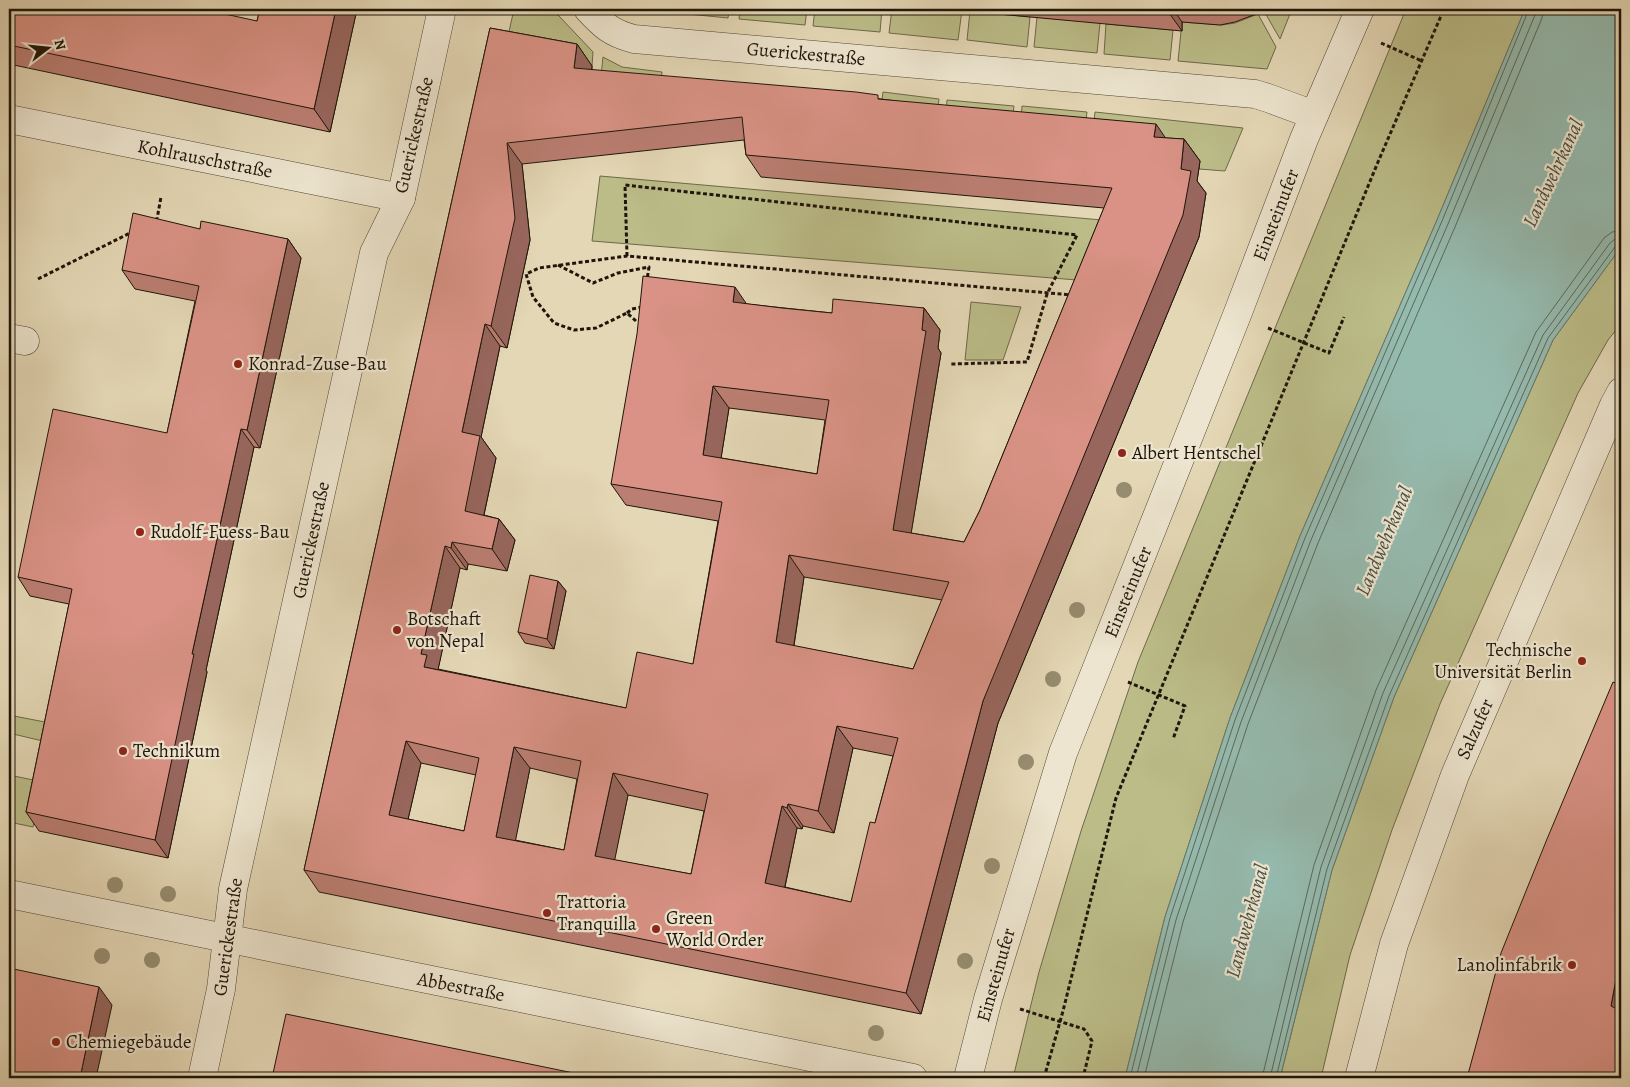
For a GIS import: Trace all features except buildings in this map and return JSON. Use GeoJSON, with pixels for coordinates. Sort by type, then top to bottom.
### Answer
{"type":"FeatureCollection","features":[{"type":"Feature","properties":{"kind":"street","name":"Guerickestraße"},"geometry":{"type":"LineString","coordinates":[[202,1078],[221,989],[233,889],[374,252],[401,198],[442,9]]}},
{"type":"Feature","properties":{"kind":"street","name":"Guerickestraße"},"geometry":{"type":"LineString","coordinates":[[588,9],[604,26],[618,34],[634,39],[1255,94],[1314,116]]}},
{"type":"Feature","properties":{"kind":"street","name":"Einsteinufer"},"geometry":{"type":"LineString","coordinates":[[968,1078],[988,999],[1063,753],[1314,116],[1360,9]]}},
{"type":"Feature","properties":{"kind":"street","name":"Kohlrauschstraße"},"geometry":{"type":"LineString","coordinates":[[9,119],[401,198]]}},
{"type":"Feature","properties":{"kind":"street","name":"Salzufer"},"geometry":{"type":"LineString","coordinates":[[1359,1078],[1394,944],[1455,775],[1621,392]]}},
{"type":"Feature","properties":{"kind":"street","name":"Abbestraße"},"geometry":{"type":"LineString","coordinates":[[9,894],[913,1078]]}},
{"type":"Feature","properties":{"kind":"path"},"geometry":{"type":"LineString","coordinates":[[1044,1078],[1060,1022],[1116,798],[1378,162],[1444,9]]}},
{"type":"Feature","properties":{"kind":"path"},"geometry":{"type":"LineString","coordinates":[[1392,48],[1422,61]]}},
{"type":"Feature","properties":{"kind":"path"},"geometry":{"type":"LineString","coordinates":[[627,256],[625,185],[1077,235],[1048,294],[1027,362],[951,364]]}},
{"type":"Feature","properties":{"kind":"path"},"geometry":{"type":"LineString","coordinates":[[148,223],[157,219],[162,197]]}},
{"type":"Feature","properties":{"kind":"path"},"geometry":{"type":"LineString","coordinates":[[38,279],[140,228]]}},
{"type":"Feature","properties":{"kind":"path"},"geometry":{"type":"LineString","coordinates":[[645,306],[632,309],[596,328],[574,330],[554,323],[533,297],[526,274],[539,268],[627,256],[1074,296]]}},
{"type":"Feature","properties":{"kind":"path"},"geometry":{"type":"LineString","coordinates":[[558,265],[593,283],[618,273],[649,267],[647,287]]}},
{"type":"Feature","properties":{"kind":"path"},"geometry":{"type":"LineString","coordinates":[[627,313],[636,321]]}},
{"type":"Feature","properties":{"kind":"path"},"geometry":{"type":"LineString","coordinates":[[1303,343],[1329,353],[1344,317]]}},
{"type":"Feature","properties":{"kind":"path"},"geometry":{"type":"LineString","coordinates":[[1159,694],[1185,706],[1173,738]]}},
{"type":"Feature","properties":{"kind":"path"},"geometry":{"type":"LineString","coordinates":[[988,999],[1084,1029],[1092,1041],[1083,1078]]}},
{"type":"Feature","properties":{"kind":"green space"},"geometry":{"type":"Polygon","coordinates":[[[514,9],[549,9],[559,16],[593,52],[592,66],[505,50],[514,9]]]}},
{"type":"Feature","properties":{"kind":"green space"},"geometry":{"type":"Polygon","coordinates":[[[648,9],[729,9],[728,18],[648,9]]]}},
{"type":"Feature","properties":{"kind":"green space"},"geometry":{"type":"Polygon","coordinates":[[[740,9],[807,9],[805,25],[739,19],[740,9]]]}},
{"type":"Feature","properties":{"kind":"green space"},"geometry":{"type":"Polygon","coordinates":[[[815,9],[882,9],[880,32],[813,26],[815,9]]]}},
{"type":"Feature","properties":{"kind":"green space"},"geometry":{"type":"Polygon","coordinates":[[[892,9],[908,11],[908,9],[962,10],[958,40],[889,33],[892,9]]]}},
{"type":"Feature","properties":{"kind":"green space"},"geometry":{"type":"Polygon","coordinates":[[[1267,9],[1292,9],[1280,39],[1264,11],[1267,9]]]}},
{"type":"Feature","properties":{"kind":"green space"},"geometry":{"type":"Polygon","coordinates":[[[1406,9],[1525,9],[1437,220],[1300,536],[1230,718],[1165,917],[1125,1078],[1013,1078],[1039,972],[1081,831],[1138,662],[1406,9]]]}},
{"type":"Feature","properties":{"kind":"green space"},"geometry":{"type":"Polygon","coordinates":[[[970,11],[1030,17],[1027,47],[967,40],[970,11]]]}},
{"type":"Feature","properties":{"kind":"green space"},"geometry":{"type":"Polygon","coordinates":[[[1258,14],[1276,47],[1267,69],[1178,61],[1182,22],[1222,25],[1235,23],[1258,14]]]}},
{"type":"Feature","properties":{"kind":"green space"},"geometry":{"type":"Polygon","coordinates":[[[1037,17],[1100,23],[1097,53],[1034,47],[1037,17]]]}},
{"type":"Feature","properties":{"kind":"green space"},"geometry":{"type":"Polygon","coordinates":[[[1106,24],[1173,30],[1170,60],[1104,54],[1106,24]]]}},
{"type":"Feature","properties":{"kind":"green space"},"geometry":{"type":"Polygon","coordinates":[[[603,57],[622,67],[662,72],[660,95],[599,95],[603,57]]]}},
{"type":"Feature","properties":{"kind":"green space"},"geometry":{"type":"Polygon","coordinates":[[[883,92],[939,99],[936,125],[880,115],[883,92]]]}},
{"type":"Feature","properties":{"kind":"green space"},"geometry":{"type":"Polygon","coordinates":[[[947,100],[1014,106],[1011,131],[945,125],[947,100]]]}},
{"type":"Feature","properties":{"kind":"green space"},"geometry":{"type":"Polygon","coordinates":[[[1022,106],[1087,112],[1084,138],[1020,132],[1022,106]]]}},
{"type":"Feature","properties":{"kind":"green space"},"geometry":{"type":"Polygon","coordinates":[[[1095,112],[1243,128],[1225,171],[1199,169],[1199,161],[1092,139],[1095,112]]]}},
{"type":"Feature","properties":{"kind":"green space"},"geometry":{"type":"Polygon","coordinates":[[[600,176],[1102,220],[1077,280],[592,241],[600,176]]]}},
{"type":"Feature","properties":{"kind":"green space"},"geometry":{"type":"Polygon","coordinates":[[[1621,247],[1621,324],[1608,340],[1578,393],[1440,704],[1392,830],[1350,955],[1321,1078],[1280,1078],[1332,870],[1394,697],[1553,340],[1621,247]]]}},
{"type":"Feature","properties":{"kind":"green space"},"geometry":{"type":"Polygon","coordinates":[[[971,302],[1021,307],[1003,360],[965,360],[971,302]]]}},
{"type":"Feature","properties":{"kind":"green space"},"geometry":{"type":"Polygon","coordinates":[[[9,715],[55,724],[51,743],[9,733],[9,715]]]}},
{"type":"Feature","properties":{"kind":"green space"},"geometry":{"type":"Polygon","coordinates":[[[9,775],[43,782],[33,827],[9,822],[9,775]]]}},
{"type":"Feature","properties":{"kind":"water","name":"Landwehrkanal"},"geometry":{"type":"Polygon","coordinates":[[[1525,9],[1621,9],[1621,247],[1553,340],[1394,697],[1332,870],[1280,1078],[1125,1078],[1165,917],[1230,718],[1300,536],[1437,220],[1525,9]]]}},
{"type":"Feature","properties":{"kind":"place","name":"Konrad-Zuse-Bau"},"geometry":{"type":"Point","coordinates":[238,364]}},
{"type":"Feature","properties":{"kind":"place","name":"Albert Hentschel"},"geometry":{"type":"Point","coordinates":[1122,453]}},
{"type":"Feature","properties":{"kind":"place","name":"Rudolf-Fuess-Bau"},"geometry":{"type":"Point","coordinates":[140,532]}},
{"type":"Feature","properties":{"kind":"place","name":"Botschaft von Nepal"},"geometry":{"type":"Point","coordinates":[397,630]}},
{"type":"Feature","properties":{"kind":"place","name":"Technische Universität Berlin"},"geometry":{"type":"Point","coordinates":[1582,661]}},
{"type":"Feature","properties":{"kind":"place","name":"Technikum"},"geometry":{"type":"Point","coordinates":[123,751]}},
{"type":"Feature","properties":{"kind":"place","name":"Trattoria Tranquilla"},"geometry":{"type":"Point","coordinates":[547,913]}},
{"type":"Feature","properties":{"kind":"place","name":"Green World Order"},"geometry":{"type":"Point","coordinates":[656,929]}},
{"type":"Feature","properties":{"kind":"place","name":"Lanolinfabrik"},"geometry":{"type":"Point","coordinates":[1572,965]}},
{"type":"Feature","properties":{"kind":"place","name":"Chemiegebäude"},"geometry":{"type":"Point","coordinates":[56,1042]}}]}
